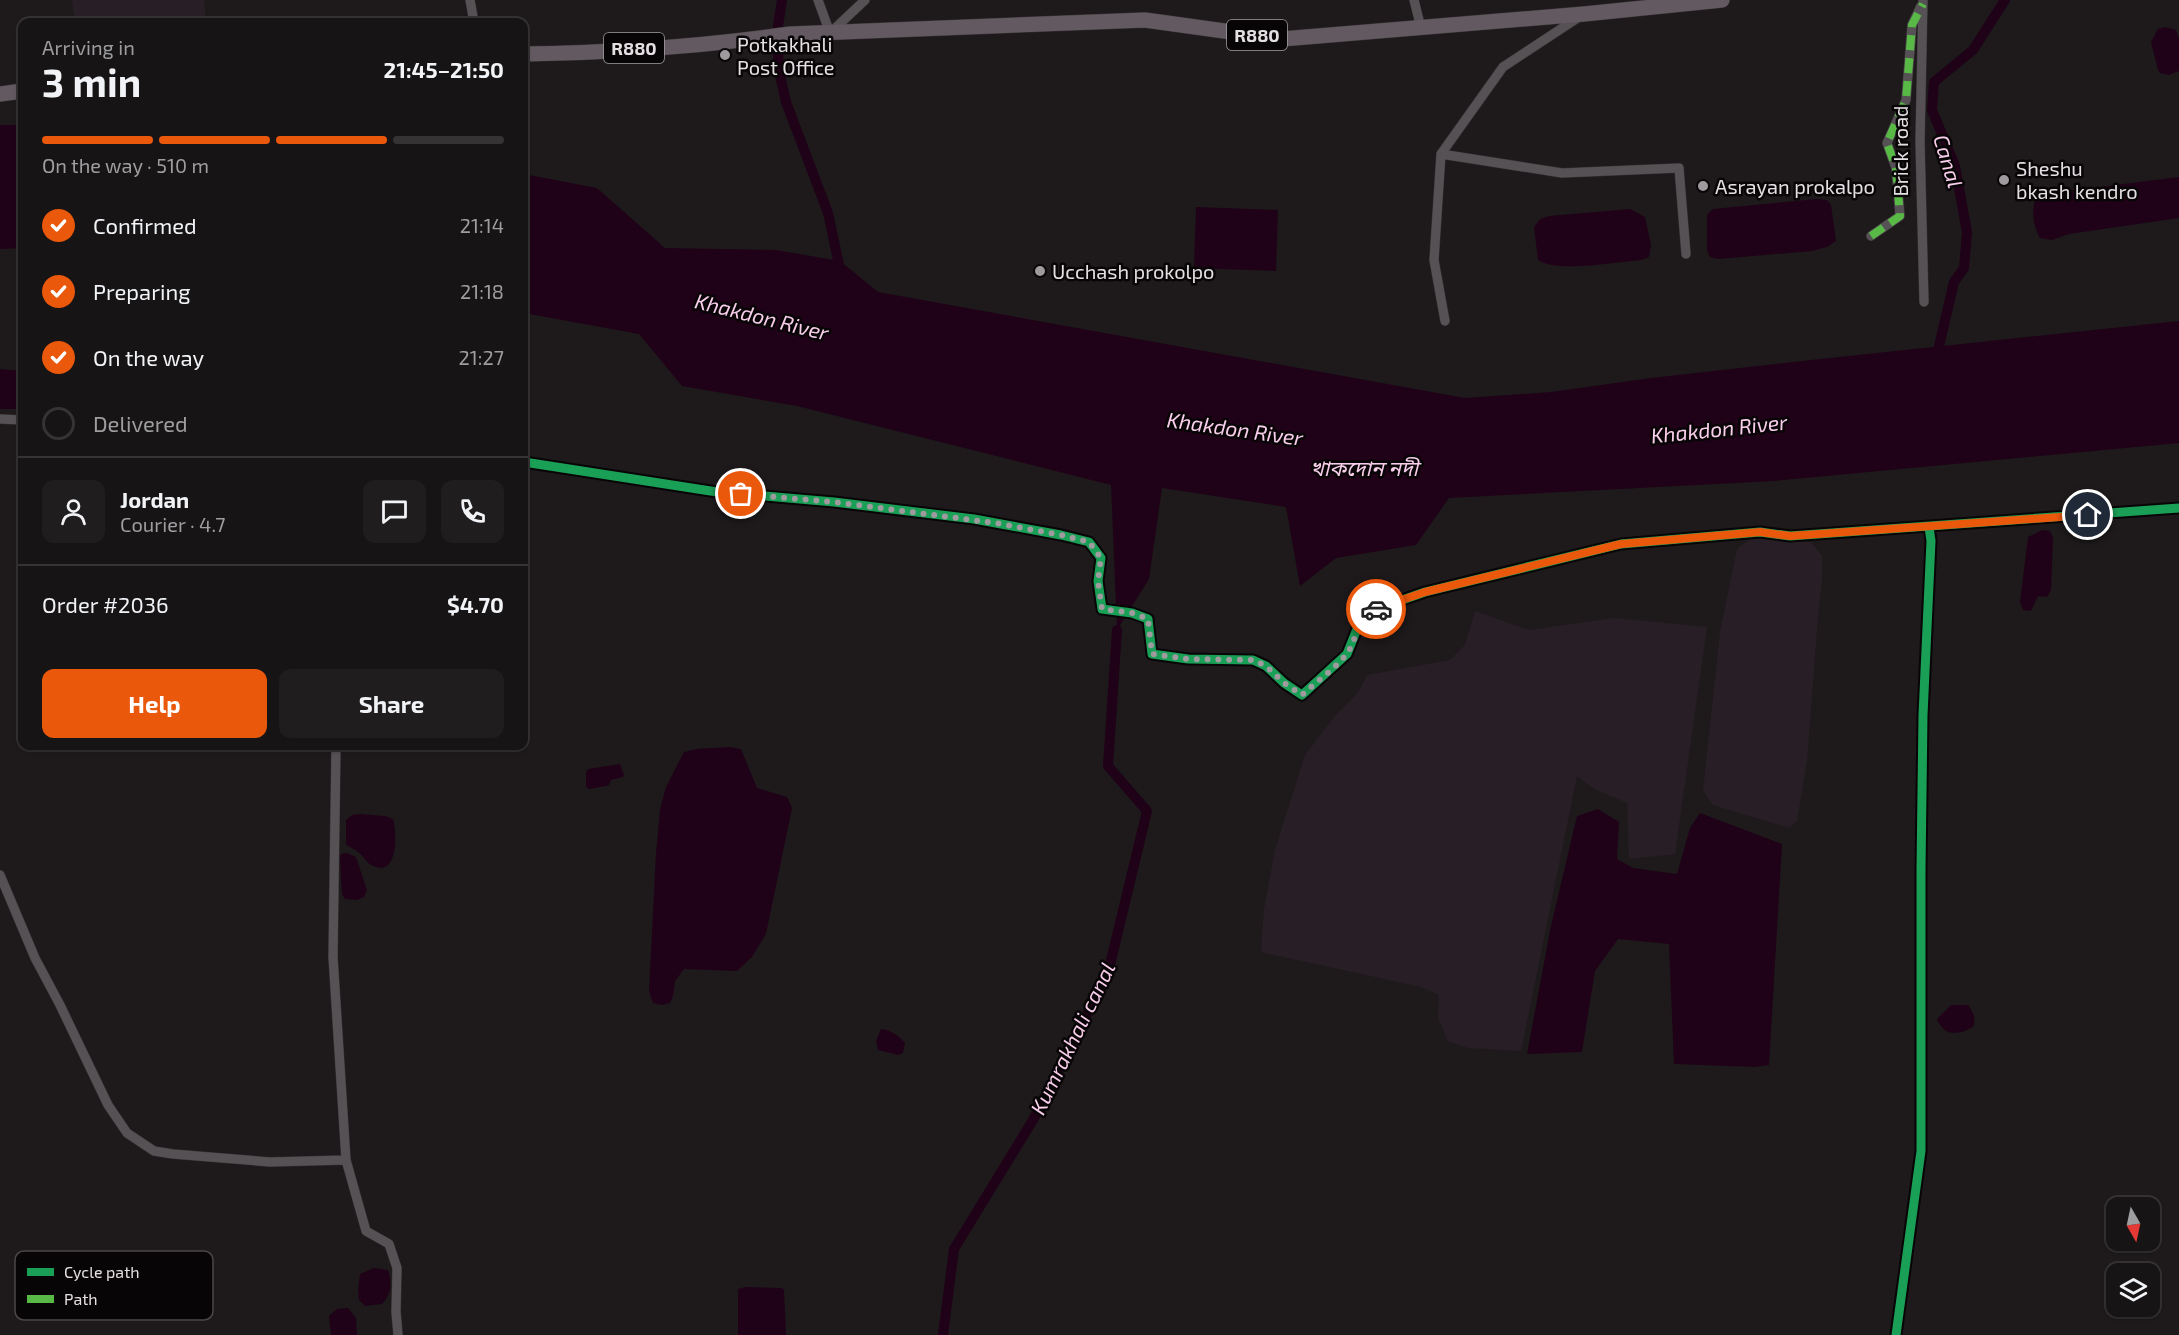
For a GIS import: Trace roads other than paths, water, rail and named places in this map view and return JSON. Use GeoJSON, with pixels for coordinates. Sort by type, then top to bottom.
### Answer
{"type":"FeatureCollection","features":[{"type":"Feature","properties":{"kind":"main road","name":"R880"},"geometry":{"type":"LineString","coordinates":[[528,54],[567,54],[745,40],[791,34],[1145,20],[1282,39],[1584,14],[1599,6],[1722,0]]}},
{"type":"Feature","properties":{"kind":"main road"},"geometry":{"type":"LineString","coordinates":[[0,94],[18,92]]}},
{"type":"Feature","properties":{"kind":"street"},"geometry":{"type":"LineString","coordinates":[[470,0],[473,18]]}},
{"type":"Feature","properties":{"kind":"street"},"geometry":{"type":"LineString","coordinates":[[818,0],[830,33],[865,0]]}},
{"type":"Feature","properties":{"kind":"street"},"geometry":{"type":"LineString","coordinates":[[1414,0],[1421,28]]}},
{"type":"Feature","properties":{"kind":"street"},"geometry":{"type":"LineString","coordinates":[[1871,236],[1900,216],[1896,168],[1887,143],[1905,100],[1912,25],[1923,2]]}},
{"type":"Feature","properties":{"kind":"street","name":"Brick road"},"geometry":{"type":"LineString","coordinates":[[1923,2],[1920,141],[1924,302]]}},
{"type":"Feature","properties":{"kind":"street"},"geometry":{"type":"LineString","coordinates":[[1445,321],[1434,260],[1441,154],[1503,67],[1584,14]]}},
{"type":"Feature","properties":{"kind":"street"},"geometry":{"type":"LineString","coordinates":[[1441,154],[1562,173],[1679,168],[1686,254]]}},
{"type":"Feature","properties":{"kind":"street"},"geometry":{"type":"LineString","coordinates":[[0,419],[18,420]]}},
{"type":"Feature","properties":{"kind":"street"},"geometry":{"type":"LineString","coordinates":[[528,463],[717,492],[834,502],[974,519],[1089,542],[1101,558],[1098,581],[1102,609],[1132,613],[1148,619],[1152,654],[1188,659],[1253,660],[1266,666],[1284,683],[1302,695],[1347,654],[1357,629],[1368,612],[1425,592],[1621,544],[1760,532],[1790,536],[2179,508]]}},
{"type":"Feature","properties":{"kind":"street"},"geometry":{"type":"LineString","coordinates":[[1896,1335],[1921,1151],[1921,846],[1923,715],[1931,541],[1929,527]]}},
{"type":"Feature","properties":{"kind":"street"},"geometry":{"type":"LineString","coordinates":[[336,750],[333,957],[346,1160],[366,1231],[389,1244],[397,1268],[398,1335]]}},
{"type":"Feature","properties":{"kind":"street"},"geometry":{"type":"LineString","coordinates":[[0,875],[35,958],[108,1105],[127,1134],[154,1150],[173,1154],[270,1162],[346,1160]]}},
{"type":"Feature","properties":{"kind":"water"},"geometry":{"type":"Polygon","coordinates":[[[2165,27],[2176,30],[2179,39],[2179,71],[2169,75],[2160,73],[2158,70],[2151,42],[2158,29],[2165,27]]]}},
{"type":"Feature","properties":{"kind":"water"},"geometry":{"type":"Polygon","coordinates":[[[0,125],[18,125],[18,248],[0,249],[0,125]]]}},
{"type":"Feature","properties":{"kind":"water","name":"খাকদোন নদী"},"geometry":{"type":"Polygon","coordinates":[[[528,175],[597,188],[665,248],[776,250],[840,261],[878,292],[1465,398],[1551,392],[1651,378],[2179,321],[2179,443],[1774,481],[1449,498],[1416,545],[1336,558],[1300,586],[1286,507],[1162,488],[1149,579],[1117,630],[1111,485],[797,406],[682,386],[639,334],[528,314],[528,175]]]}},
{"type":"Feature","properties":{"kind":"water"},"geometry":{"type":"Polygon","coordinates":[[[2179,177],[2179,218],[2069,234],[2052,240],[2040,238],[2034,223],[2034,201],[2036,197],[2044,194],[2179,177]]]}},
{"type":"Feature","properties":{"kind":"water"},"geometry":{"type":"Polygon","coordinates":[[[1816,199],[1827,200],[1831,205],[1836,241],[1827,247],[1812,251],[1718,259],[1710,257],[1707,250],[1707,215],[1713,209],[1816,199]]]}},
{"type":"Feature","properties":{"kind":"water"},"geometry":{"type":"Polygon","coordinates":[[[1196,207],[1278,210],[1276,271],[1194,268],[1196,207]]]}},
{"type":"Feature","properties":{"kind":"water"},"geometry":{"type":"Polygon","coordinates":[[[1630,209],[1645,217],[1651,245],[1649,257],[1641,260],[1573,266],[1547,264],[1538,260],[1534,227],[1540,219],[1549,216],[1630,209]]]}},
{"type":"Feature","properties":{"kind":"water"},"geometry":{"type":"Polygon","coordinates":[[[0,369],[18,371],[18,409],[0,409],[0,369]]]}},
{"type":"Feature","properties":{"kind":"water"},"geometry":{"type":"Polygon","coordinates":[[[2042,530],[2050,531],[2053,538],[2051,590],[2047,597],[2038,596],[2031,611],[2023,610],[2020,602],[2028,537],[2042,530]]]}},
{"type":"Feature","properties":{"kind":"water"},"geometry":{"type":"Polygon","coordinates":[[[729,747],[741,749],[757,788],[787,797],[792,808],[766,934],[752,957],[737,971],[684,969],[675,981],[670,1003],[662,1005],[653,1003],[649,991],[656,853],[660,809],[666,787],[684,752],[729,747]]]}},
{"type":"Feature","properties":{"kind":"water"},"geometry":{"type":"Polygon","coordinates":[[[620,764],[623,777],[611,780],[606,786],[589,789],[586,787],[588,769],[620,764]]]}},
{"type":"Feature","properties":{"kind":"water"},"geometry":{"type":"Polygon","coordinates":[[[1598,809],[1619,822],[1617,859],[1633,868],[1677,874],[1690,828],[1700,813],[1782,844],[1769,1065],[1755,1067],[1674,1064],[1669,944],[1618,939],[1595,971],[1582,1052],[1527,1054],[1551,926],[1577,816],[1598,809]]]}},
{"type":"Feature","properties":{"kind":"water"},"geometry":{"type":"Polygon","coordinates":[[[352,815],[393,819],[394,851],[392,859],[383,868],[370,865],[357,851],[346,845],[346,820],[352,815]]]}},
{"type":"Feature","properties":{"kind":"water"},"geometry":{"type":"Polygon","coordinates":[[[347,853],[356,857],[367,890],[364,897],[357,900],[345,899],[342,894],[340,859],[341,854],[347,853]]]}},
{"type":"Feature","properties":{"kind":"water"},"geometry":{"type":"Polygon","coordinates":[[[1951,1005],[1968,1005],[1974,1016],[1973,1027],[1956,1033],[1943,1029],[1937,1019],[1951,1005]]]}},
{"type":"Feature","properties":{"kind":"water"},"geometry":{"type":"Polygon","coordinates":[[[881,1029],[894,1033],[905,1043],[903,1053],[898,1055],[878,1050],[876,1041],[881,1029]]]}},
{"type":"Feature","properties":{"kind":"water"},"geometry":{"type":"Polygon","coordinates":[[[374,1268],[388,1270],[389,1292],[382,1304],[365,1306],[359,1300],[360,1274],[374,1268]]]}},
{"type":"Feature","properties":{"kind":"water"},"geometry":{"type":"Polygon","coordinates":[[[745,1287],[782,1288],[784,1290],[786,1335],[738,1335],[738,1289],[745,1287]]]}},
{"type":"Feature","properties":{"kind":"water"},"geometry":{"type":"Polygon","coordinates":[[[348,1308],[356,1318],[357,1335],[331,1335],[329,1316],[337,1309],[348,1308]]]}},
{"type":"Feature","properties":{"kind":"waterway"},"geometry":{"type":"LineString","coordinates":[[782,0],[777,33],[779,71],[786,102],[828,213],[841,274]]}},
{"type":"Feature","properties":{"kind":"waterway","name":"Canal"},"geometry":{"type":"LineString","coordinates":[[1939,346],[1954,282],[1964,268],[1967,232],[1955,166],[1932,110],[1934,82],[1973,50],[2005,0]]}},
{"type":"Feature","properties":{"kind":"waterway","name":"Kumrakhali canal"},"geometry":{"type":"LineString","coordinates":[[943,1335],[954,1249],[1033,1120],[1108,973],[1147,811],[1108,766],[1117,630]]}},
{"type":"Feature","properties":{"kind":"place","name":"Potkakhali Post Office"},"geometry":{"type":"Point","coordinates":[725,55]}},
{"type":"Feature","properties":{"kind":"place","name":"Sheshu bkash kendro"},"geometry":{"type":"Point","coordinates":[2004,180]}},
{"type":"Feature","properties":{"kind":"place","name":"Asrayan prokalpo"},"geometry":{"type":"Point","coordinates":[1703,186]}},
{"type":"Feature","properties":{"kind":"place","name":"Ucchash prokolpo"},"geometry":{"type":"Point","coordinates":[1040,271]}},
{"type":"Feature","properties":{"kind":"water label","name":"Khakdon River"},"geometry":{"type":"Point","coordinates":[762,316]}},
{"type":"Feature","properties":{"kind":"water label","name":"Khakdon River"},"geometry":{"type":"Point","coordinates":[1235,428]}},
{"type":"Feature","properties":{"kind":"water label","name":"Khakdon River"},"geometry":{"type":"Point","coordinates":[1719,428]}}]}
